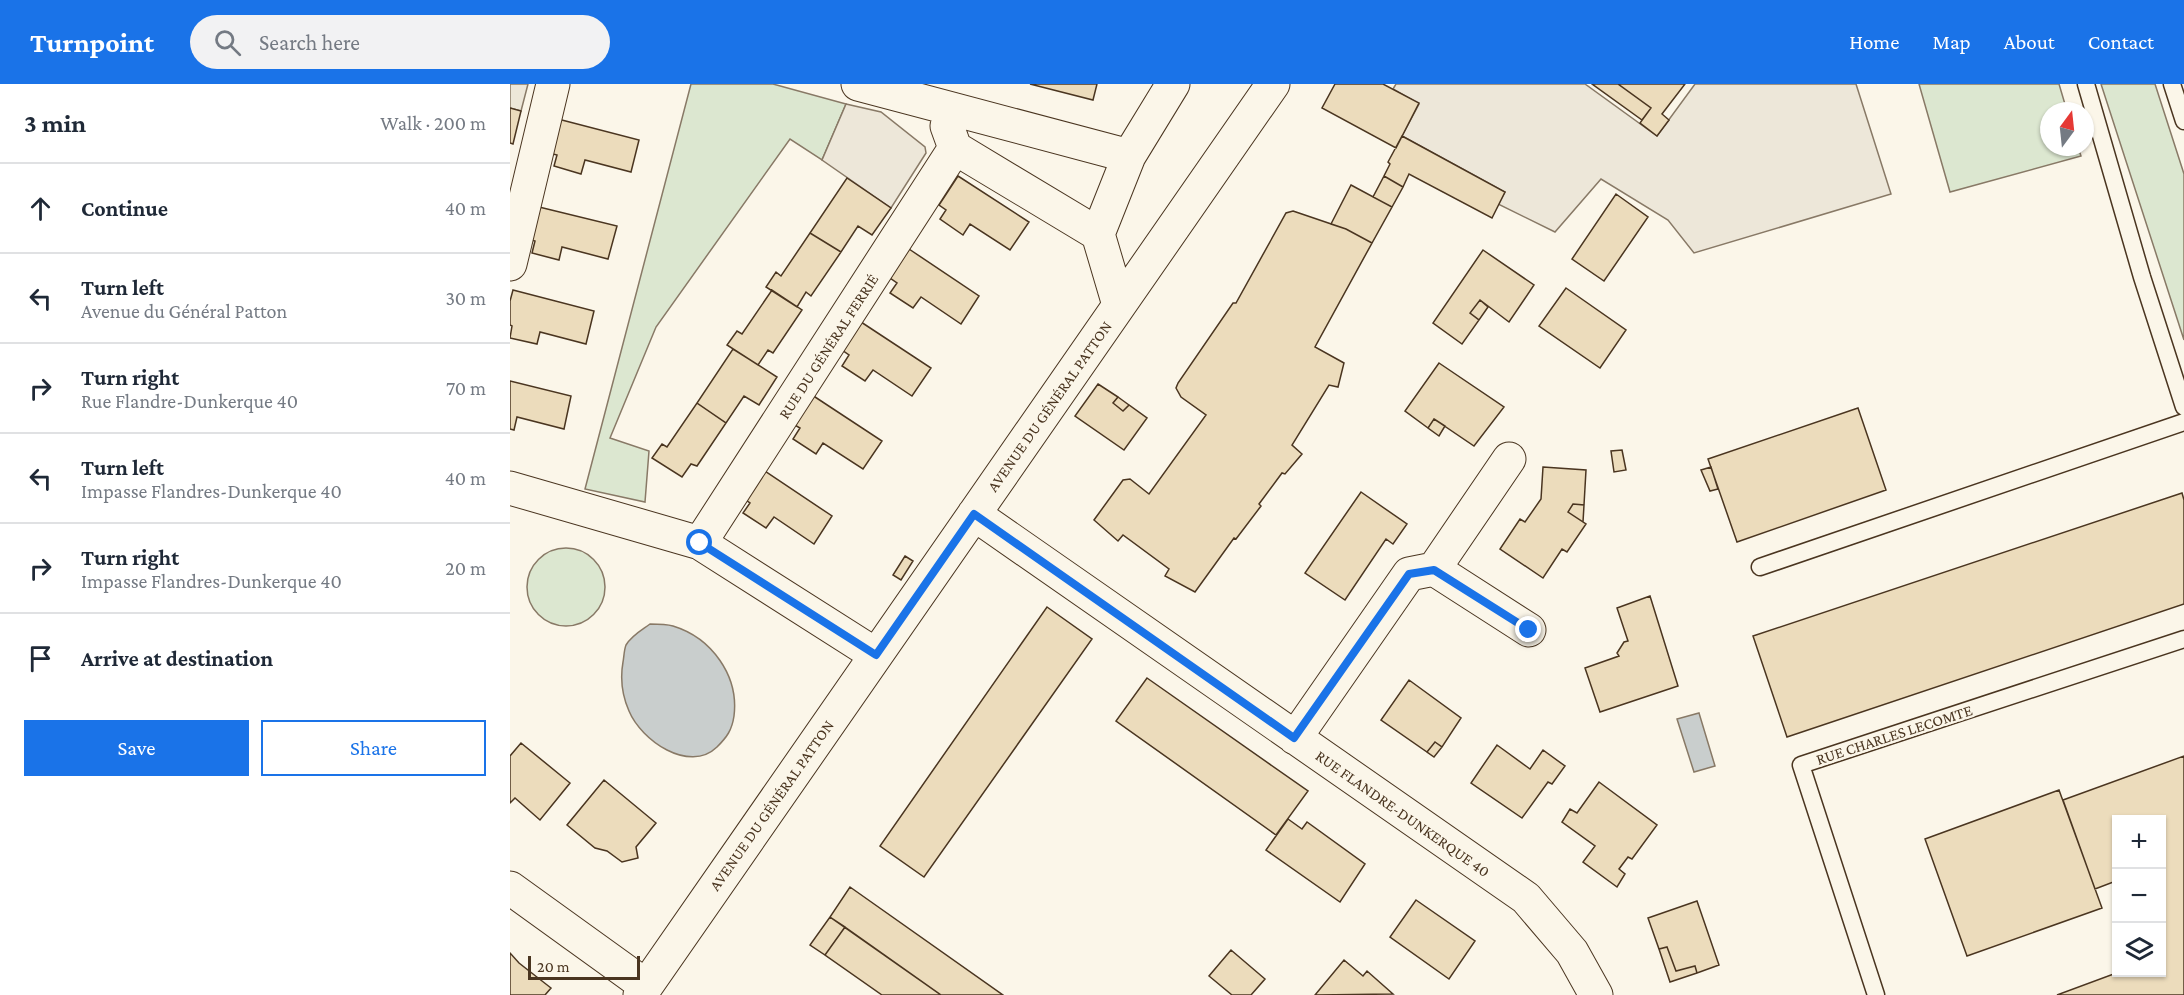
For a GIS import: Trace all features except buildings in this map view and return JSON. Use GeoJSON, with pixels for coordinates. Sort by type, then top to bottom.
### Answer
{"type":"FeatureCollection","features":[{"type":"Feature","properties":{"kind":"street"},"geometry":{"type":"LineString","coordinates":[[510,264],[553,84]]}},
{"type":"Feature","properties":{"kind":"street"},"geometry":{"type":"LineString","coordinates":[[858,84],[1129,156]]}},
{"type":"Feature","properties":{"kind":"street"},"geometry":{"type":"LineString","coordinates":[[1119,305],[1098,234],[1129,156],[1173,84]]}},
{"type":"Feature","properties":{"kind":"street","name":"AVENUE DU GÉNÉRAL PATTON"},"geometry":{"type":"LineString","coordinates":[[643,991],[1273,84]]}},
{"type":"Feature","properties":{"kind":"street"},"geometry":{"type":"LineString","coordinates":[[939,105],[955,148],[1098,234]]}},
{"type":"Feature","properties":{"kind":"street","name":"RUE DU GÉNÉRAL FERRIÉ"},"geometry":{"type":"LineString","coordinates":[[700,543],[955,148]]}},
{"type":"Feature","properties":{"kind":"street"},"geometry":{"type":"LineString","coordinates":[[1434,570],[1509,459]]}},
{"type":"Feature","properties":{"kind":"street"},"geometry":{"type":"LineString","coordinates":[[510,488],[700,543],[876,655]]}},
{"type":"Feature","properties":{"kind":"street","name":"RUE FLANDRE-DUNKERQUE 40"},"geometry":{"type":"LineString","coordinates":[[974,514],[1526,898],[1572,952],[1596,995]]}},
{"type":"Feature","properties":{"kind":"street"},"geometry":{"type":"LineString","coordinates":[[1294,738],[1409,574],[1434,570],[1529,630]]}},
{"type":"Feature","properties":{"kind":"street"},"geometry":{"type":"LineString","coordinates":[[510,888],[643,991]]}},
{"type":"Feature","properties":{"kind":"lane"},"geometry":{"type":"LineString","coordinates":[[2086,84],[2142,277],[2184,407]]}},
{"type":"Feature","properties":{"kind":"lane"},"geometry":{"type":"LineString","coordinates":[[2172,84],[2184,121]]}},
{"type":"Feature","properties":{"kind":"lane"},"geometry":{"type":"LineString","coordinates":[[1761,567],[2184,422]]}},
{"type":"Feature","properties":{"kind":"lane","name":"RUE CHARLES LECOMTE"},"geometry":{"type":"LineString","coordinates":[[1876,995],[1801,765],[2184,639]]}},
{"type":"Feature","properties":{"kind":"green space"},"geometry":{"type":"Polygon","coordinates":[[[691,84],[773,84],[846,104],[822,160],[790,139],[656,327],[610,438],[649,451],[645,502],[585,489],[691,84]]]}},
{"type":"Feature","properties":{"kind":"green space"},"geometry":{"type":"Polygon","coordinates":[[[1919,84],[2059,84],[2064,102],[2040,102],[2040,156],[2081,156],[1950,192],[1919,84]]]}},
{"type":"Feature","properties":{"kind":"green space"},"geometry":{"type":"Polygon","coordinates":[[[2101,84],[2155,84],[2184,174],[2184,340],[2101,84]]]}},
{"type":"Feature","properties":{"kind":"green space"},"geometry":{"type":"Polygon","coordinates":[[[566,548],[581,551],[594,559],[602,572],[605,587],[602,602],[594,615],[581,623],[566,626],[551,623],[538,615],[530,602],[527,587],[530,572],[538,559],[551,551],[566,548]]]}},
{"type":"Feature","properties":{"kind":"shaded area"},"geometry":{"type":"Polygon","coordinates":[[[510,84],[528,84],[521,111],[510,108],[510,84]]]}},
{"type":"Feature","properties":{"kind":"shaded area"},"geometry":{"type":"Polygon","coordinates":[[[1396,84],[1585,84],[1657,136],[1695,84],[1856,84],[1891,194],[1694,253],[1668,220],[1601,179],[1555,232],[1498,204],[1505,192],[1402,136],[1419,104],[1393,89],[1396,84]]]}},
{"type":"Feature","properties":{"kind":"shaded area"},"geometry":{"type":"Polygon","coordinates":[[[846,104],[881,112],[925,147],[926,153],[891,208],[822,160],[846,104]]]}},
{"type":"Feature","properties":{"kind":"shaded area"},"geometry":{"type":"Polygon","coordinates":[[[650,624],[673,626],[700,640],[720,660],[727,673],[734,701],[733,721],[724,740],[706,754],[693,757],[667,750],[644,733],[629,711],[622,681],[625,649],[631,638],[650,624]]]}},
{"type":"Feature","properties":{"kind":"shaded area"},"geometry":{"type":"Polygon","coordinates":[[[1699,713],[1715,766],[1694,772],[1677,719],[1699,713]]]}},
{"type":"Feature","properties":{"kind":"route"},"geometry":{"type":"LineString","coordinates":[[700,543],[876,655],[974,514],[1294,738],[1409,574],[1434,570],[1529,630]]}}]}
